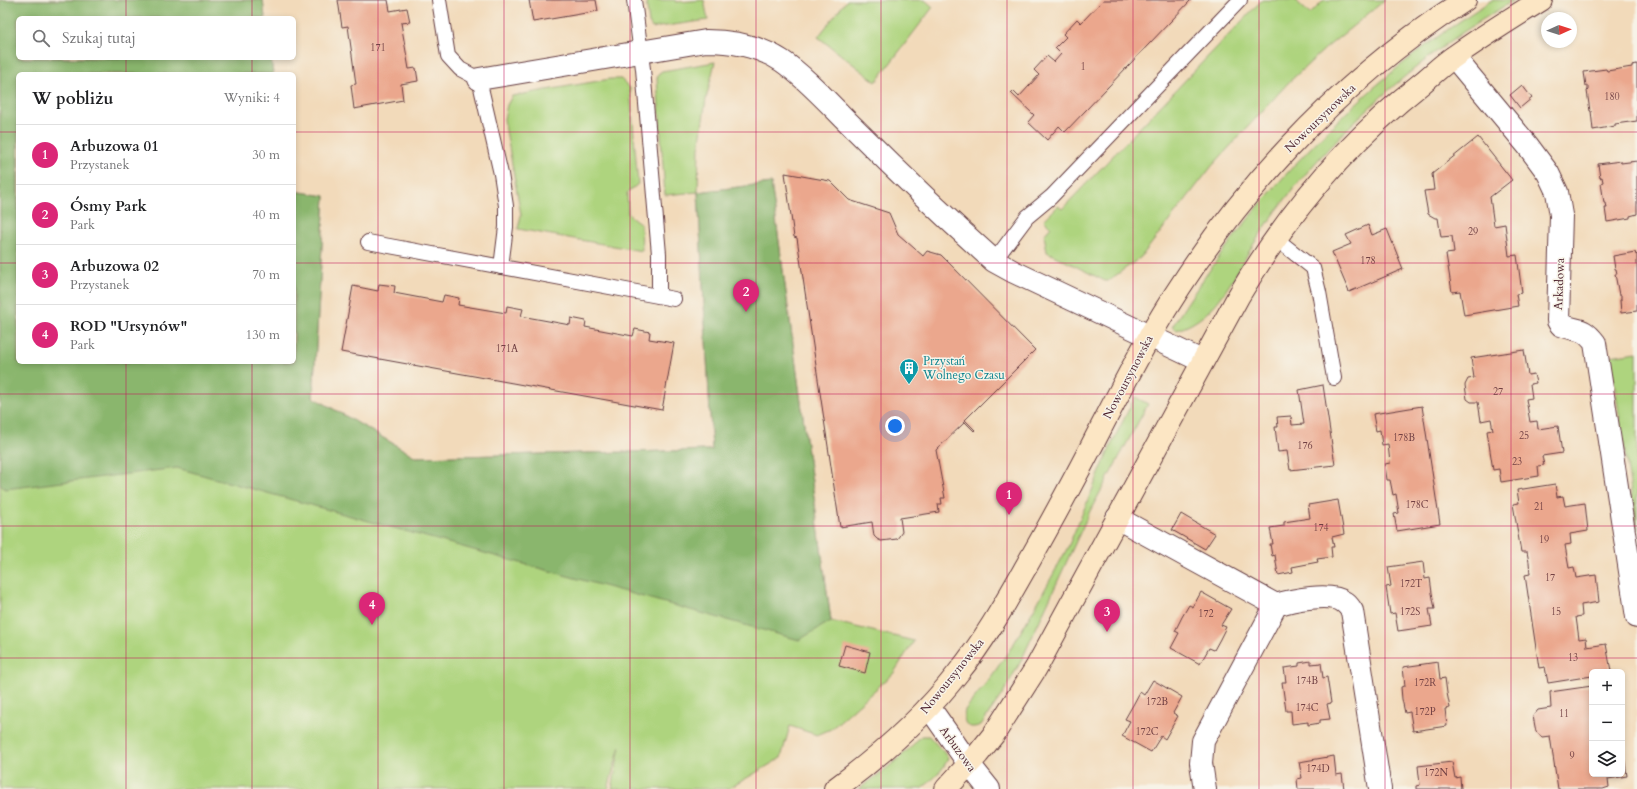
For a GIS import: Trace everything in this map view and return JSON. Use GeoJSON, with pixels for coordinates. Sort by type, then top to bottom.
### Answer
{"type":"FeatureCollection","features":[{"type":"Feature","properties":{"kind":"street","name":"Nowoursynowska"},"geometry":{"type":"LineString","coordinates":[[835,789],[869,764],[929,707],[958,673],[984,637],[1049,525],[1149,336],[1185,279],[1213,239],[1264,174],[1294,142],[1371,70],[1413,36],[1465,0]]}},
{"type":"Feature","properties":{"kind":"street"},"geometry":{"type":"LineString","coordinates":[[946,789],[994,734],[1036,668],[1202,361],[1238,297],[1274,238],[1303,200],[1364,133],[1398,102],[1454,57],[1541,0]]}},
{"type":"Feature","properties":{"kind":"street"},"geometry":{"type":"LineString","coordinates":[[479,80],[706,41],[722,41],[750,46],[781,60],[798,74],[994,261],[1202,361]]}},
{"type":"Feature","properties":{"kind":"street","name":"Arkadowa"},"geometry":{"type":"LineString","coordinates":[[1454,57],[1528,146],[1548,173],[1557,192],[1561,215],[1558,321],[1561,325],[1580,330],[1588,334],[1595,343],[1637,617]]}},
{"type":"Feature","properties":{"kind":"street"},"geometry":{"type":"LineString","coordinates":[[1118,518],[1276,605]]}},
{"type":"Feature","properties":{"kind":"street"},"geometry":{"type":"LineString","coordinates":[[1205,789],[1201,764],[1203,741],[1276,605],[1292,600],[1309,598],[1335,598],[1344,602],[1352,611],[1380,789]]}},
{"type":"Feature","properties":{"kind":"street","name":"Arbuzowa"},"geometry":{"type":"LineString","coordinates":[[929,707],[969,764],[989,789]]}},
{"type":"Feature","properties":{"kind":"lane"},"geometry":{"type":"LineString","coordinates":[[439,0],[448,56],[460,69],[479,80],[506,206],[506,227],[500,267]]}},
{"type":"Feature","properties":{"kind":"lane"},"geometry":{"type":"LineString","coordinates":[[634,0],[641,51],[658,254],[659,296]]}},
{"type":"Feature","properties":{"kind":"lane"},"geometry":{"type":"LineString","coordinates":[[994,261],[1027,216],[1051,197],[1240,0]]}},
{"type":"Feature","properties":{"kind":"lane"},"geometry":{"type":"LineString","coordinates":[[1274,238],[1313,268],[1319,292],[1334,378]]}},
{"type":"Feature","properties":{"kind":"lane"},"geometry":{"type":"LineString","coordinates":[[368,242],[674,299]]}},
{"type":"Feature","properties":{"kind":"green space"},"geometry":{"type":"Polygon","coordinates":[[[0,0],[263,0],[265,16],[16,16],[16,60],[271,60],[273,72],[16,72],[16,364],[296,364],[296,191],[325,196],[313,397],[416,457],[712,450],[698,192],[771,183],[831,621],[914,641],[893,674],[831,729],[817,735],[790,726],[781,758],[728,789],[612,789],[620,746],[608,789],[0,789],[0,0]]]}},
{"type":"Feature","properties":{"kind":"green space"},"geometry":{"type":"Polygon","coordinates":[[[0,0],[263,0],[265,16],[16,16],[16,60],[271,60],[273,72],[16,72],[16,364],[296,364],[296,191],[325,196],[313,397],[416,457],[712,450],[698,192],[771,183],[831,621],[799,640],[177,468],[5,489],[0,485],[0,0]]]}},
{"type":"Feature","properties":{"kind":"green space"},"geometry":{"type":"Polygon","coordinates":[[[646,0],[675,0],[676,2],[704,0],[708,20],[652,28],[649,23],[646,0]]]}},
{"type":"Feature","properties":{"kind":"green space"},"geometry":{"type":"Polygon","coordinates":[[[847,0],[925,0],[933,7],[876,82],[818,37],[847,0]]]}},
{"type":"Feature","properties":{"kind":"green space"},"geometry":{"type":"Polygon","coordinates":[[[1262,0],[1295,0],[1310,14],[1324,0],[1385,0],[1326,48],[1288,83],[1212,166],[1141,257],[1108,281],[1105,281],[1047,252],[1044,235],[1051,227],[1044,220],[1058,206],[1062,209],[1262,0]]]}},
{"type":"Feature","properties":{"kind":"green space"},"geometry":{"type":"Polygon","coordinates":[[[1492,0],[1514,0],[1448,43],[1394,85],[1368,109],[1297,184],[1276,211],[1233,279],[1215,304],[1192,324],[1177,330],[1172,327],[1238,232],[1274,188],[1313,145],[1398,67],[1444,32],[1492,0]]]}},
{"type":"Feature","properties":{"kind":"green space"},"geometry":{"type":"Polygon","coordinates":[[[715,62],[706,99],[699,148],[698,192],[665,195],[657,79],[658,74],[662,71],[715,62]]]}},
{"type":"Feature","properties":{"kind":"green space"},"geometry":{"type":"Polygon","coordinates":[[[610,79],[621,79],[630,88],[638,184],[627,193],[628,214],[641,224],[642,251],[518,229],[521,215],[504,119],[507,105],[512,96],[610,79]]]}},
{"type":"Feature","properties":{"kind":"green space"},"geometry":{"type":"Polygon","coordinates":[[[1637,352],[1637,529],[1610,356],[1637,352]]]}},
{"type":"Feature","properties":{"kind":"green space"},"geometry":{"type":"Polygon","coordinates":[[[1135,397],[1148,404],[1090,511],[1021,661],[1003,693],[981,725],[972,727],[967,725],[964,719],[965,710],[1013,645],[1068,547],[1113,441],[1135,397]]]}},
{"type":"Feature","properties":{"kind":"green space"},"geometry":{"type":"Polygon","coordinates":[[[921,736],[929,736],[948,757],[941,771],[921,789],[859,789],[884,771],[921,736]]]}},
{"type":"Feature","properties":{"kind":"building"},"geometry":{"type":"Polygon","coordinates":[[[338,0],[388,0],[390,11],[407,8],[410,22],[401,23],[409,69],[416,68],[418,81],[401,84],[403,100],[354,109],[351,85],[356,84],[348,26],[342,27],[338,0]]]}},
{"type":"Feature","properties":{"kind":"building"},"geometry":{"type":"Polygon","coordinates":[[[529,0],[596,0],[598,11],[533,22],[529,0]]]}},
{"type":"Feature","properties":{"kind":"building"},"geometry":{"type":"Polygon","coordinates":[[[1103,0],[1191,0],[1065,132],[1059,126],[1047,140],[1028,122],[1034,115],[1011,93],[1013,91],[1019,97],[1039,75],[1034,70],[1047,56],[1054,62],[1061,54],[1055,48],[1066,37],[1063,34],[1077,19],[1081,23],[1103,0]]]}},
{"type":"Feature","properties":{"kind":"building"},"geometry":{"type":"Polygon","coordinates":[[[1637,64],[1637,121],[1615,124],[1615,126],[1593,130],[1587,91],[1588,86],[1586,86],[1584,72],[1606,69],[1607,71],[1632,67],[1632,65],[1637,64]]]}},
{"type":"Feature","properties":{"kind":"building"},"geometry":{"type":"Polygon","coordinates":[[[1522,85],[1532,98],[1520,108],[1510,95],[1522,85]]]}},
{"type":"Feature","properties":{"kind":"building"},"geometry":{"type":"Polygon","coordinates":[[[1478,137],[1512,180],[1490,197],[1494,226],[1505,224],[1509,256],[1517,255],[1522,293],[1516,294],[1518,306],[1464,315],[1460,291],[1452,292],[1446,254],[1454,253],[1452,236],[1441,237],[1438,218],[1428,214],[1424,191],[1434,190],[1432,174],[1478,137]]]}},
{"type":"Feature","properties":{"kind":"building"},"geometry":{"type":"Polygon","coordinates":[[[1621,161],[1621,163],[1637,161],[1637,214],[1630,216],[1630,218],[1607,222],[1605,208],[1607,208],[1606,203],[1604,203],[1601,183],[1603,182],[1602,177],[1600,178],[1598,164],[1621,161]]]}},
{"type":"Feature","properties":{"kind":"building","name":"Przystań Wolnego Czasu"},"geometry":{"type":"Polygon","coordinates":[[[785,173],[830,181],[849,200],[889,213],[898,234],[923,256],[927,251],[941,255],[1035,350],[965,420],[975,430],[974,431],[965,422],[936,450],[945,498],[941,498],[942,504],[938,504],[939,512],[900,518],[902,532],[897,539],[881,541],[877,539],[874,536],[872,522],[840,527],[797,238],[794,237],[785,173]]]}},
{"type":"Feature","properties":{"kind":"building"},"geometry":{"type":"Polygon","coordinates":[[[1368,225],[1372,235],[1387,229],[1403,269],[1349,292],[1332,252],[1351,244],[1346,235],[1368,225]]]}},
{"type":"Feature","properties":{"kind":"building"},"geometry":{"type":"Polygon","coordinates":[[[1635,252],[1636,255],[1637,254],[1637,311],[1621,313],[1621,295],[1619,295],[1615,274],[1617,274],[1613,256],[1635,252]]]}},
{"type":"Feature","properties":{"kind":"building"},"geometry":{"type":"Polygon","coordinates":[[[379,284],[395,286],[394,293],[442,302],[444,295],[459,298],[458,305],[506,313],[507,306],[523,309],[521,316],[570,325],[571,318],[586,321],[585,327],[633,336],[635,329],[650,332],[649,339],[674,343],[662,410],[341,352],[353,286],[378,291],[379,284]]]}},
{"type":"Feature","properties":{"kind":"building"},"geometry":{"type":"Polygon","coordinates":[[[1524,350],[1528,375],[1534,374],[1536,383],[1530,384],[1532,398],[1526,399],[1530,422],[1537,421],[1538,429],[1558,426],[1562,453],[1542,456],[1544,465],[1538,466],[1539,476],[1501,482],[1499,469],[1493,470],[1487,431],[1493,430],[1491,419],[1481,421],[1478,402],[1471,402],[1467,399],[1465,385],[1468,379],[1474,378],[1471,358],[1524,350]]]}},
{"type":"Feature","properties":{"kind":"building"},"geometry":{"type":"Polygon","coordinates":[[[1323,385],[1335,465],[1290,470],[1287,451],[1278,452],[1275,427],[1278,427],[1277,417],[1291,416],[1292,425],[1304,424],[1299,390],[1323,385]]]}},
{"type":"Feature","properties":{"kind":"building"},"geometry":{"type":"Polygon","coordinates":[[[1422,406],[1440,524],[1397,531],[1394,514],[1399,513],[1396,494],[1393,495],[1390,480],[1387,480],[1385,464],[1390,463],[1388,444],[1382,445],[1380,430],[1376,431],[1373,414],[1422,406]]]}},
{"type":"Feature","properties":{"kind":"building"},"geometry":{"type":"Polygon","coordinates":[[[1555,484],[1557,497],[1563,496],[1565,506],[1585,503],[1588,531],[1570,534],[1571,544],[1565,545],[1569,568],[1574,567],[1576,578],[1596,575],[1599,602],[1581,605],[1582,616],[1576,617],[1579,639],[1586,638],[1587,647],[1606,644],[1611,669],[1589,669],[1589,676],[1548,683],[1545,667],[1539,668],[1525,575],[1530,574],[1529,562],[1527,552],[1521,552],[1513,504],[1519,503],[1517,490],[1555,484]]]}},
{"type":"Feature","properties":{"kind":"building"},"geometry":{"type":"Polygon","coordinates":[[[1338,500],[1344,534],[1332,537],[1334,547],[1331,547],[1332,557],[1317,559],[1318,562],[1292,567],[1293,572],[1278,575],[1275,555],[1272,556],[1270,544],[1273,544],[1270,528],[1284,526],[1284,522],[1310,518],[1308,505],[1338,500]]]}},
{"type":"Feature","properties":{"kind":"building"},"geometry":{"type":"Polygon","coordinates":[[[1181,514],[1215,534],[1205,549],[1172,530],[1181,514]]]}},
{"type":"Feature","properties":{"kind":"building"},"geometry":{"type":"Polygon","coordinates":[[[1423,562],[1425,579],[1430,578],[1435,609],[1429,609],[1432,626],[1398,631],[1395,613],[1390,614],[1386,587],[1391,586],[1388,567],[1423,562]]]}},
{"type":"Feature","properties":{"kind":"building"},"geometry":{"type":"Polygon","coordinates":[[[1201,592],[1231,609],[1221,625],[1226,627],[1214,650],[1209,648],[1200,664],[1171,648],[1179,633],[1175,631],[1182,617],[1189,605],[1193,607],[1201,592]]]}},
{"type":"Feature","properties":{"kind":"building"},"geometry":{"type":"Polygon","coordinates":[[[845,645],[870,652],[865,673],[839,666],[845,645]]]}},
{"type":"Feature","properties":{"kind":"building"},"geometry":{"type":"Polygon","coordinates":[[[1311,661],[1311,664],[1321,663],[1323,678],[1327,677],[1331,703],[1327,704],[1330,719],[1320,720],[1320,723],[1308,725],[1308,722],[1292,724],[1291,711],[1286,711],[1282,682],[1286,682],[1284,668],[1299,666],[1299,663],[1311,661]]]}},
{"type":"Feature","properties":{"kind":"building"},"geometry":{"type":"Polygon","coordinates":[[[1438,662],[1440,679],[1445,678],[1450,708],[1445,709],[1447,726],[1413,731],[1410,712],[1405,713],[1402,699],[1401,687],[1405,686],[1403,667],[1438,662]]]}},
{"type":"Feature","properties":{"kind":"building"},"geometry":{"type":"Polygon","coordinates":[[[1153,680],[1182,697],[1173,713],[1178,716],[1165,739],[1161,736],[1151,752],[1122,736],[1130,721],[1125,719],[1140,692],[1144,695],[1153,680]]]}},
{"type":"Feature","properties":{"kind":"building"},"geometry":{"type":"Polygon","coordinates":[[[1589,686],[1589,777],[1621,777],[1608,779],[1609,787],[1603,789],[1558,789],[1550,736],[1542,737],[1536,732],[1533,716],[1538,710],[1551,708],[1550,692],[1589,686]]]}},
{"type":"Feature","properties":{"kind":"building"},"geometry":{"type":"Polygon","coordinates":[[[1334,756],[1336,775],[1342,774],[1344,789],[1298,789],[1297,779],[1302,778],[1299,762],[1334,756]]]}},
{"type":"Feature","properties":{"kind":"building"},"geometry":{"type":"Polygon","coordinates":[[[1452,762],[1455,778],[1460,777],[1461,789],[1416,789],[1416,786],[1420,785],[1418,766],[1452,762]]]}},
{"type":"Feature","properties":{"kind":"building"},"geometry":{"type":"Polygon","coordinates":[[[1625,763],[1627,776],[1625,776],[1625,763]]]}},
{"type":"Feature","properties":{"kind":"place","name":"Ósmy Park"},"geometry":{"type":"Point","coordinates":[746,312]}},
{"type":"Feature","properties":{"kind":"place","name":"Przystań Wolnego Czasu"},"geometry":{"type":"Point","coordinates":[909,385]}},
{"type":"Feature","properties":{"kind":"place","name":"Arbuzowa 01"},"geometry":{"type":"Point","coordinates":[1009,515]}},
{"type":"Feature","properties":{"kind":"place","name":"ROD \"Ursynów\""},"geometry":{"type":"Point","coordinates":[372,625]}},
{"type":"Feature","properties":{"kind":"place","name":"Arbuzowa 02"},"geometry":{"type":"Point","coordinates":[1107,632]}}]}
